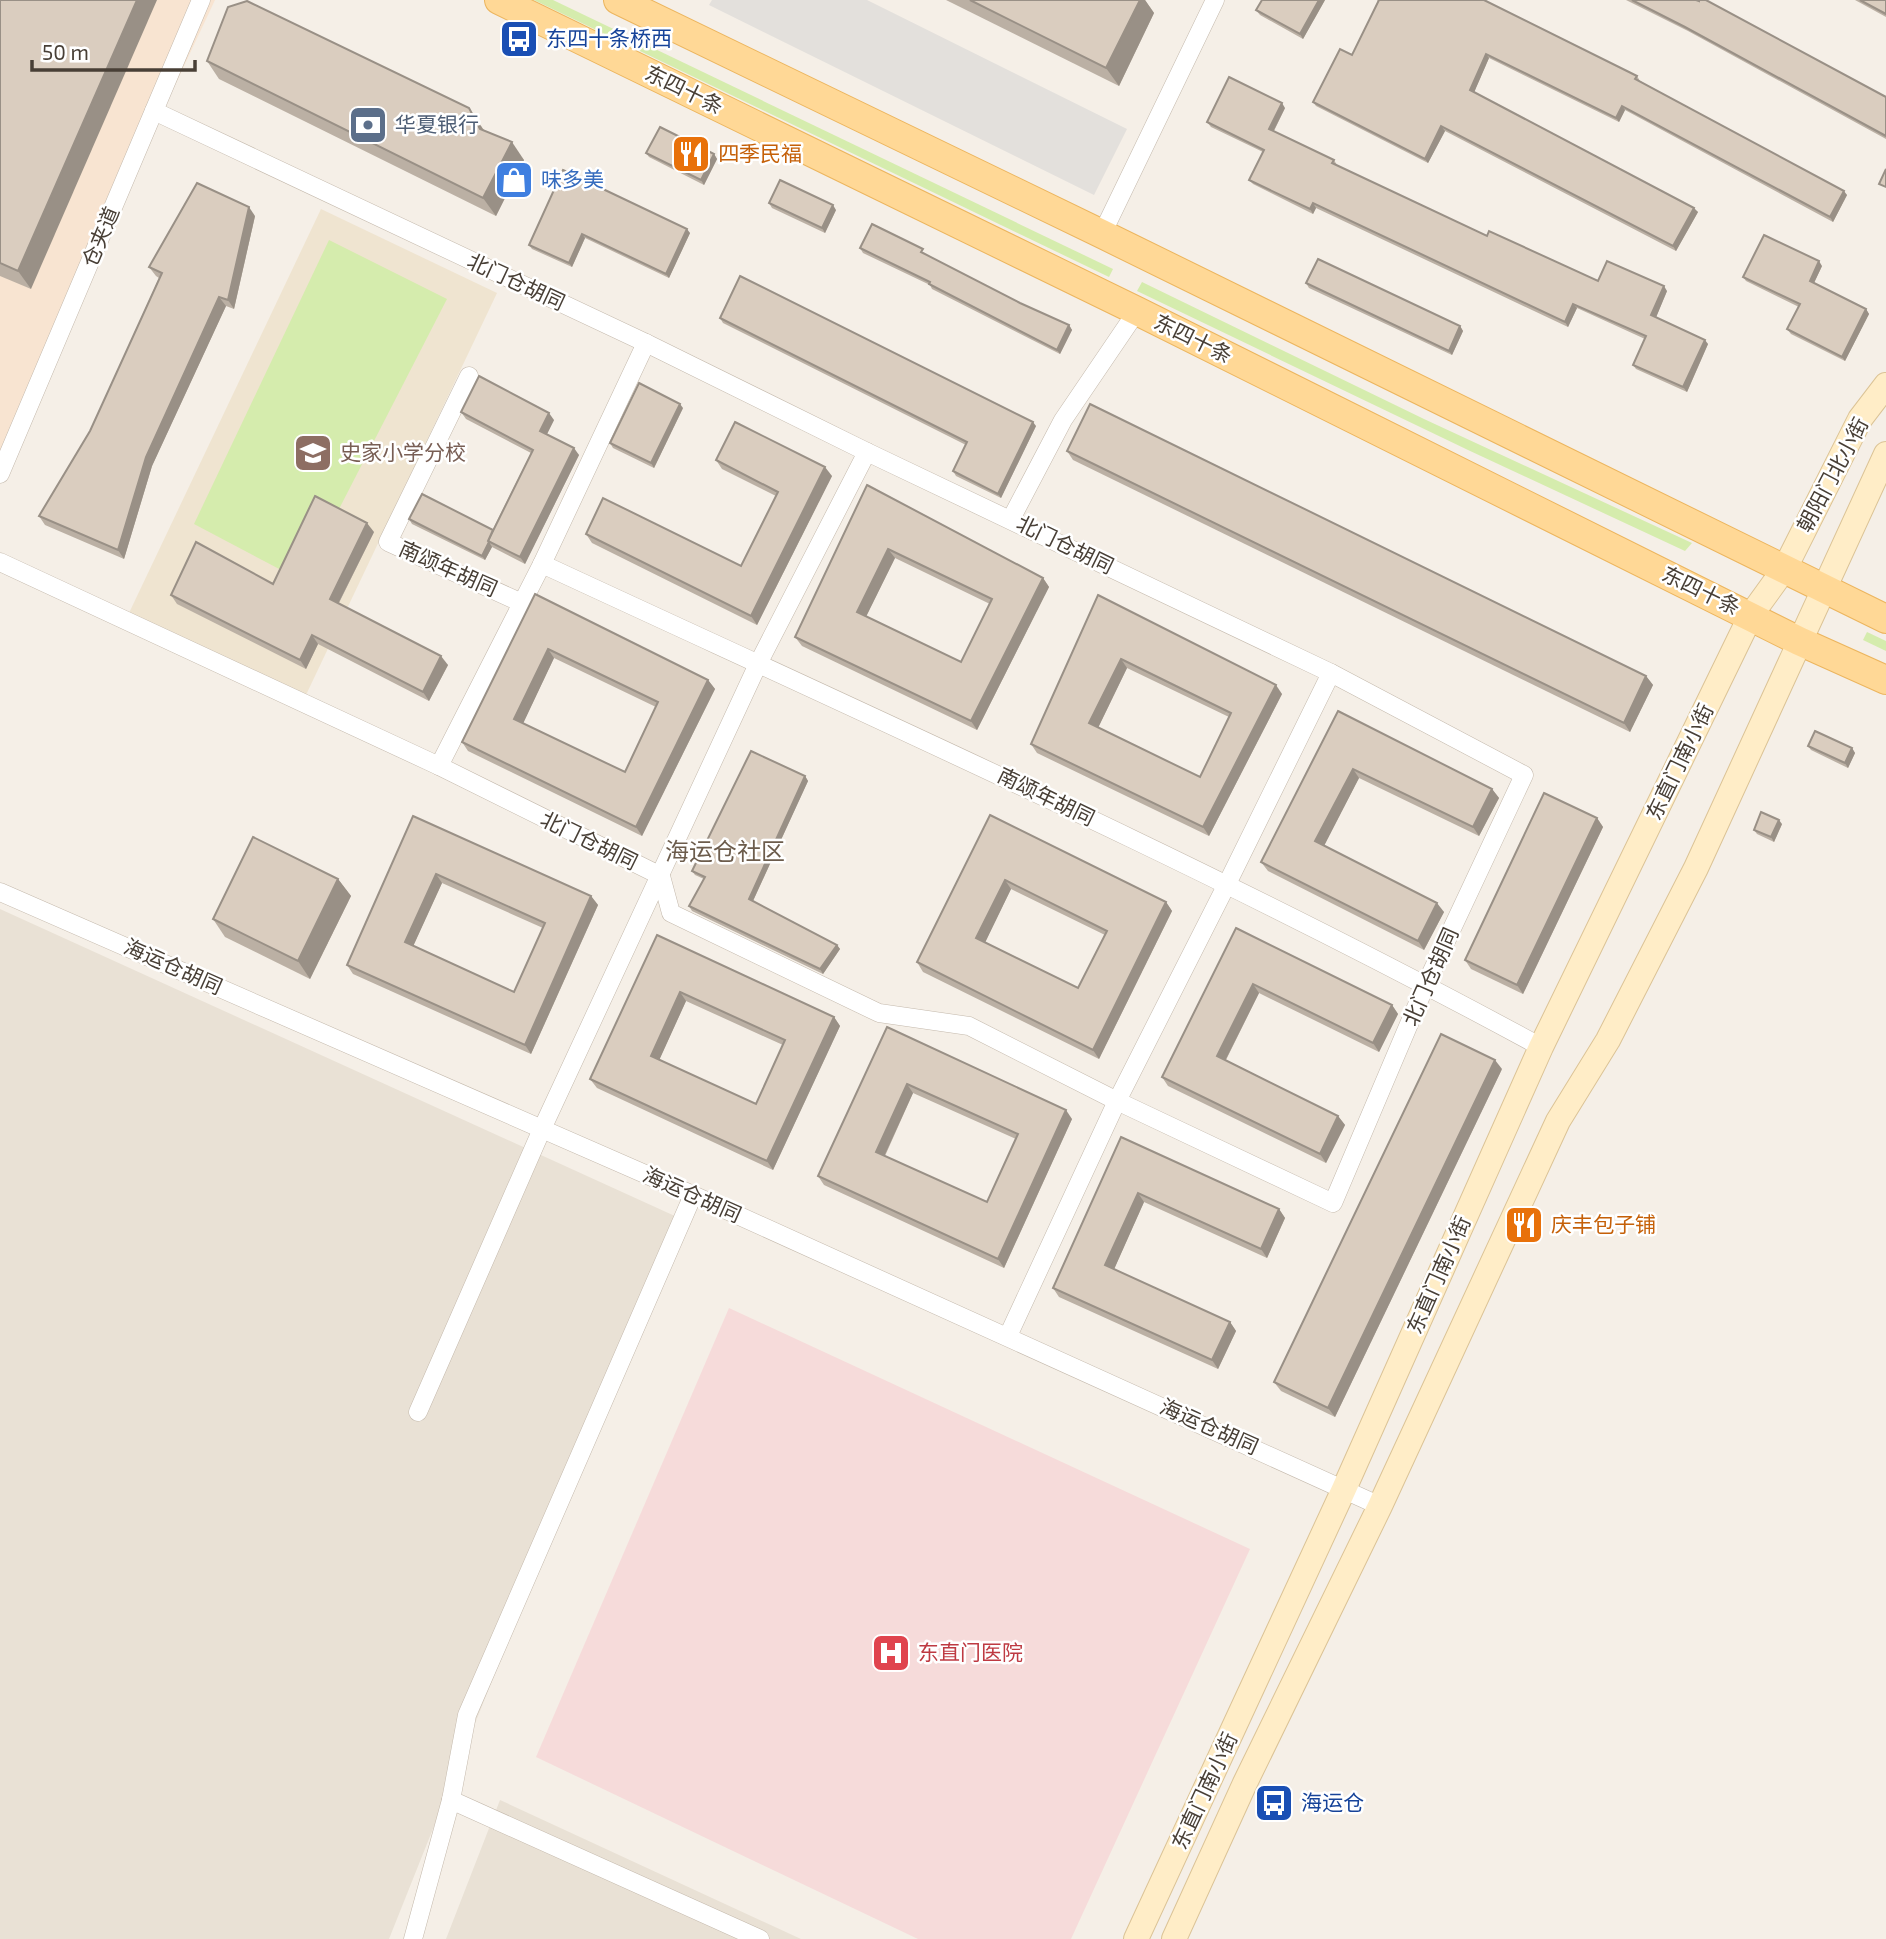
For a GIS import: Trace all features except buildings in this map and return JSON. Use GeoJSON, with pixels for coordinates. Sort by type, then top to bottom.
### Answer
{"type":"FeatureCollection","features":[{"type":"Feature","properties":{"kind":"main road","name":"东四十条"},"geometry":{"type":"LineString","coordinates":[[499,0],[1137,311],[1799,641],[1886,680]]}},
{"type":"Feature","properties":{"kind":"main road"},"geometry":{"type":"LineString","coordinates":[[618,0],[1886,619]]}},
{"type":"Feature","properties":{"kind":"main road","name":"朝阳门北小街"},"geometry":{"type":"LineString","coordinates":[[1751,615],[1785,568],[1860,419],[1886,385]]}},
{"type":"Feature","properties":{"kind":"main road","name":"朝阳门北小街"},"geometry":{"type":"LineString","coordinates":[[1799,641],[1886,454]]}},
{"type":"Feature","properties":{"kind":"main road","name":"东直门南小街"},"geometry":{"type":"LineString","coordinates":[[1136,1939],[1344,1489],[1541,1047],[1751,615]]}},
{"type":"Feature","properties":{"kind":"main road","name":"东直门南小街"},"geometry":{"type":"LineString","coordinates":[[1174,1939],[1245,1783],[1380,1506],[1558,1121],[1608,1040],[1690,880],[1799,641]]}},
{"type":"Feature","properties":{"kind":"street","name":"仓夹道"},"geometry":{"type":"LineString","coordinates":[[0,474],[201,0]]}},
{"type":"Feature","properties":{"kind":"street"},"geometry":{"type":"LineString","coordinates":[[1102,234],[1215,0]]}},
{"type":"Feature","properties":{"kind":"street","name":"北门仓胡同"},"geometry":{"type":"LineString","coordinates":[[0,562],[439,766],[661,876],[671,913],[879,1013],[969,1026],[1117,1101],[1333,1203],[1426,984],[1524,775],[1331,673],[867,452],[646,343],[154,111]]}},
{"type":"Feature","properties":{"kind":"street"},"geometry":{"type":"LineString","coordinates":[[1012,519],[1063,421],[1137,311]]}},
{"type":"Feature","properties":{"kind":"street"},"geometry":{"type":"LineString","coordinates":[[439,766],[542,564],[646,343]]}},
{"type":"Feature","properties":{"kind":"street","name":"南颂年胡同"},"geometry":{"type":"LineString","coordinates":[[469,376],[388,542],[522,603]]}},
{"type":"Feature","properties":{"kind":"street"},"geometry":{"type":"LineString","coordinates":[[418,1412],[542,1129],[758,664],[867,452]]}},
{"type":"Feature","properties":{"kind":"street","name":"南颂年胡同"},"geometry":{"type":"LineString","coordinates":[[542,564],[1017,782],[1426,984],[1541,1047]]}},
{"type":"Feature","properties":{"kind":"street"},"geometry":{"type":"LineString","coordinates":[[1007,1336],[1117,1101],[1331,673]]}},
{"type":"Feature","properties":{"kind":"street","name":"海运仓胡同"},"geometry":{"type":"LineString","coordinates":[[0,892],[693,1195],[1380,1506]]}},
{"type":"Feature","properties":{"kind":"street"},"geometry":{"type":"LineString","coordinates":[[413,1939],[451,1800],[467,1715],[693,1195]]}},
{"type":"Feature","properties":{"kind":"street"},"geometry":{"type":"LineString","coordinates":[[451,1800],[760,1939]]}},
{"type":"Feature","properties":{"kind":"shaded area"},"geometry":{"type":"Polygon","coordinates":[[[0,0],[215,0],[0,457],[0,0]]]}},
{"type":"Feature","properties":{"kind":"shaded area"},"geometry":{"type":"Polygon","coordinates":[[[712,0],[867,0],[1127,129],[1094,195],[709,5],[712,0]]]}},
{"type":"Feature","properties":{"kind":"shaded area","name":"史家小学分校"},"geometry":{"type":"Polygon","coordinates":[[[321,209],[497,293],[305,697],[129,613],[321,209]]]}},
{"type":"Feature","properties":{"kind":"shaded area"},"geometry":{"type":"Polygon","coordinates":[[[0,909],[677,1217],[389,1939],[0,1939],[0,909]]]}},
{"type":"Feature","properties":{"kind":"shaded area","name":"东直门医院"},"geometry":{"type":"Polygon","coordinates":[[[729,1308],[1250,1549],[1071,1939],[918,1939],[536,1757],[729,1308]]]}},
{"type":"Feature","properties":{"kind":"shaded area"},"geometry":{"type":"Polygon","coordinates":[[[500,1800],[801,1939],[446,1939],[500,1800]]]}},
{"type":"Feature","properties":{"kind":"green space"},"geometry":{"type":"Polygon","coordinates":[[[534,0],[553,0],[1113,269],[1109,277],[534,0]]]}},
{"type":"Feature","properties":{"kind":"green space"},"geometry":{"type":"Polygon","coordinates":[[[329,240],[447,299],[302,581],[194,524],[329,240]]]}},
{"type":"Feature","properties":{"kind":"green space"},"geometry":{"type":"Polygon","coordinates":[[[1142,282],[1424,419],[1692,543],[1685,551],[1468,450],[1137,291],[1142,282]]]}},
{"type":"Feature","properties":{"kind":"green space"},"geometry":{"type":"Polygon","coordinates":[[[1867,632],[1886,641],[1886,651],[1863,640],[1867,632]]]}},
{"type":"Feature","properties":{"kind":"place","name":"东四十条桥西"},"geometry":{"type":"Point","coordinates":[519,39]}},
{"type":"Feature","properties":{"kind":"place","name":"华夏银行"},"geometry":{"type":"Point","coordinates":[368,125]}},
{"type":"Feature","properties":{"kind":"place","name":"四季民福"},"geometry":{"type":"Point","coordinates":[691,154]}},
{"type":"Feature","properties":{"kind":"place","name":"味多美"},"geometry":{"type":"Point","coordinates":[514,180]}},
{"type":"Feature","properties":{"kind":"place","name":"史家小学分校"},"geometry":{"type":"Point","coordinates":[313,453]}},
{"type":"Feature","properties":{"kind":"place","name":"庆丰包子铺"},"geometry":{"type":"Point","coordinates":[1524,1225]}},
{"type":"Feature","properties":{"kind":"place","name":"东直门医院"},"geometry":{"type":"Point","coordinates":[891,1653]}},
{"type":"Feature","properties":{"kind":"place","name":"海运仓"},"geometry":{"type":"Point","coordinates":[1274,1803]}},
{"type":"Feature","properties":{"kind":"district","name":"海运仓社区"},"geometry":{"type":"Point","coordinates":[725,852]}}]}
